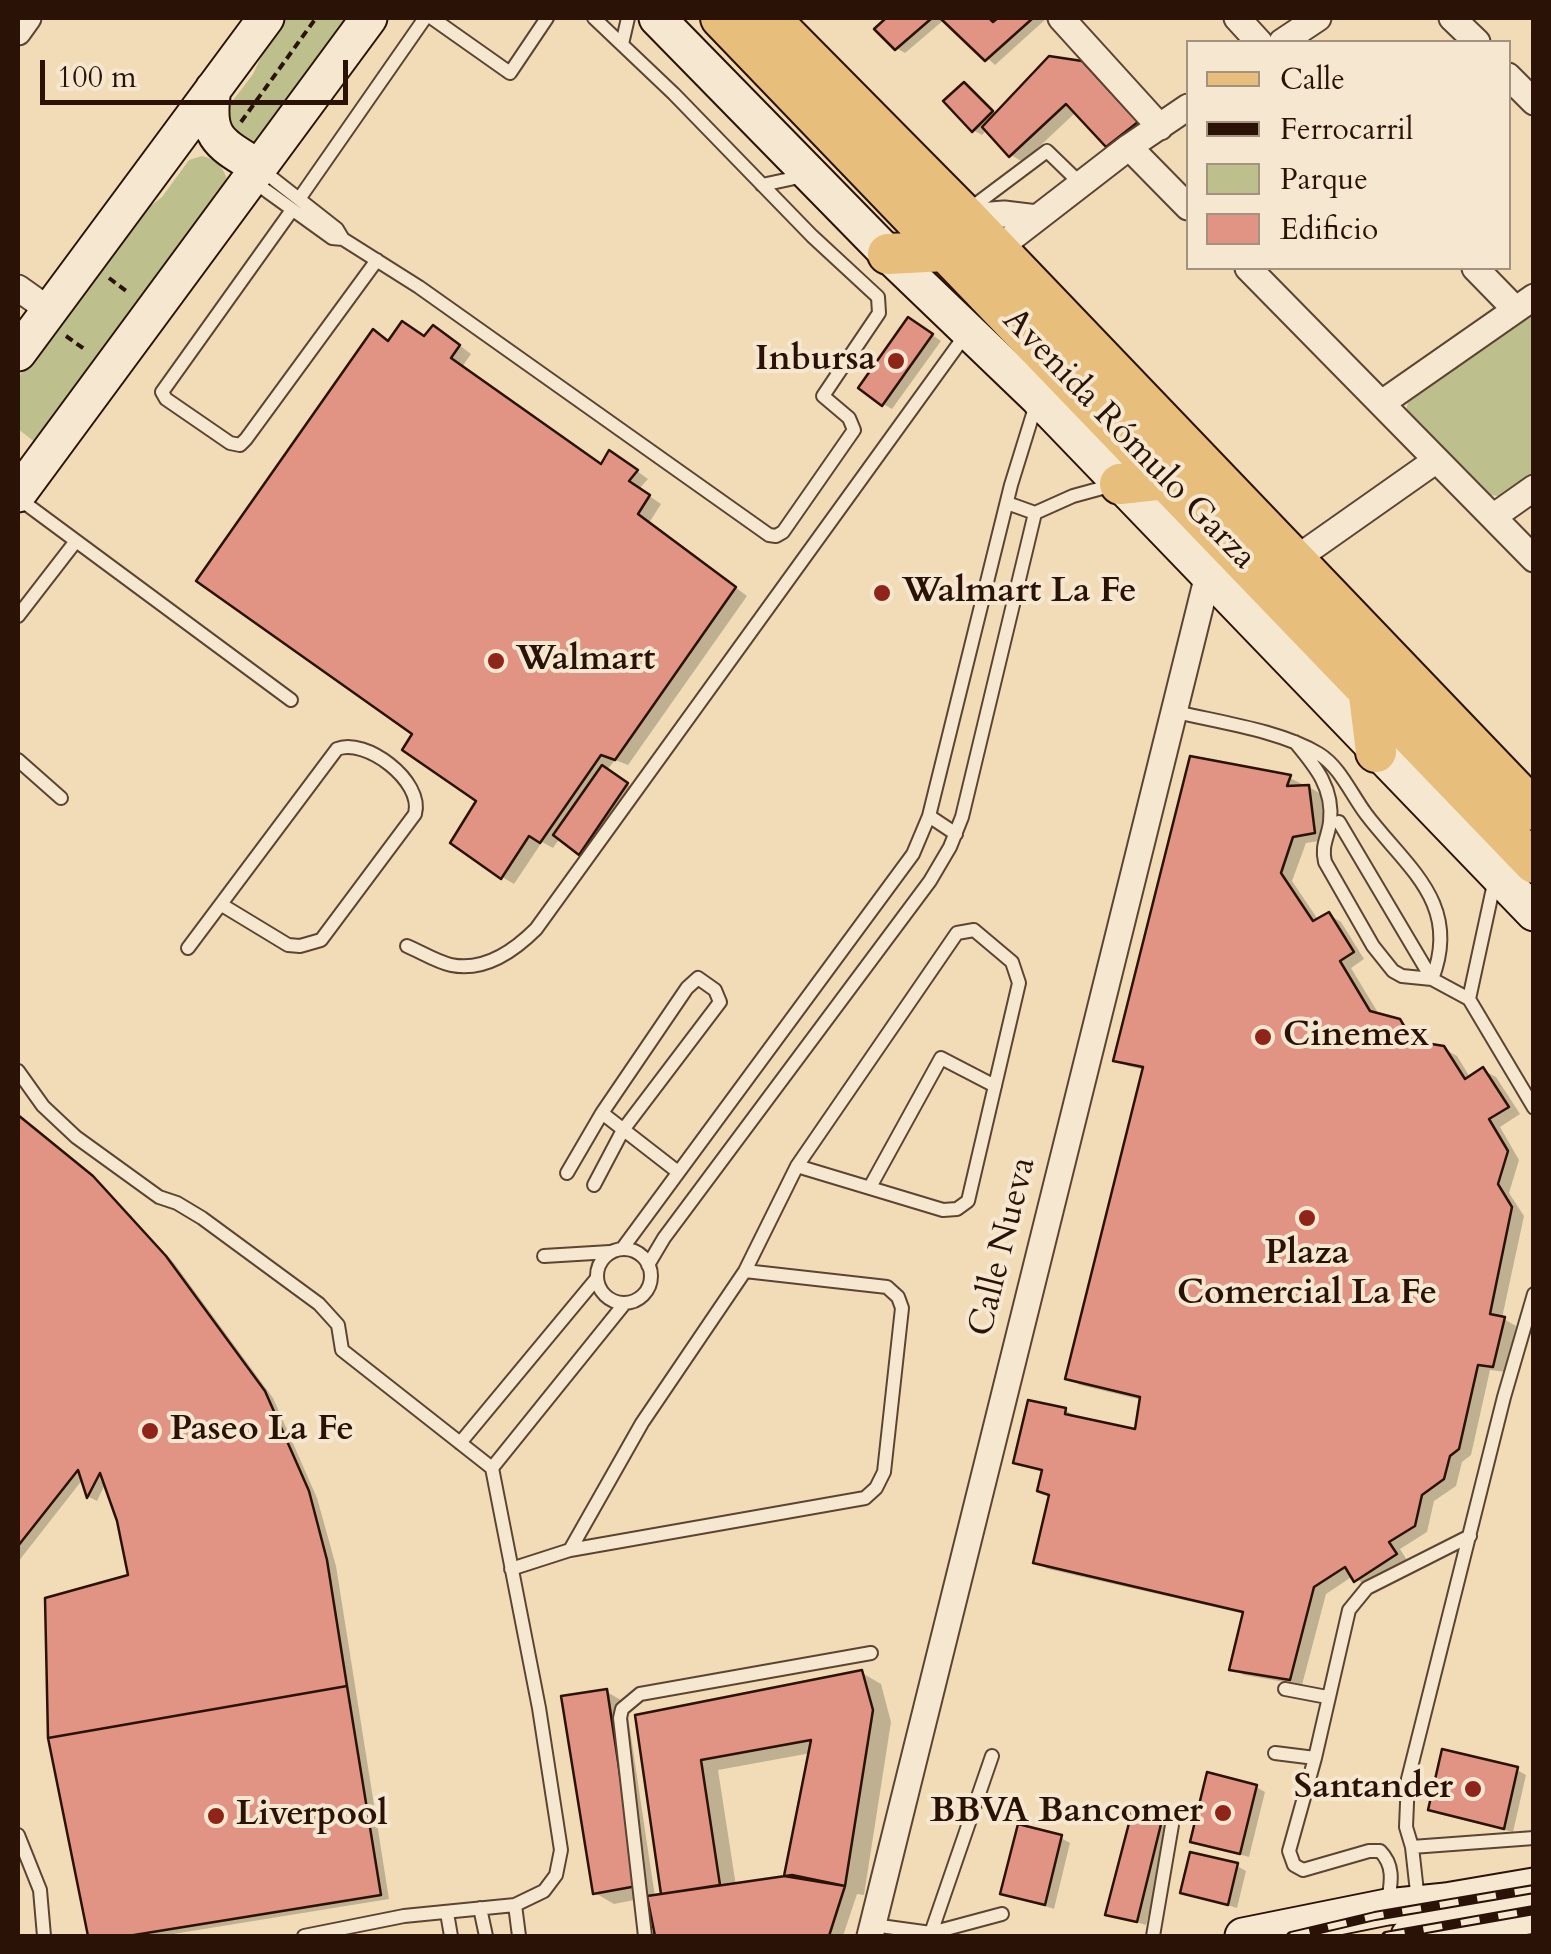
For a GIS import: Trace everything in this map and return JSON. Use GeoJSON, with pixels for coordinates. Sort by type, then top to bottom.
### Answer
{"type":"FeatureCollection","features":[{"type":"Feature","properties":{"kind":"main road","name":"Avenida Rómulo Garza"},"geometry":{"type":"LineString","coordinates":[[722,18],[969,257],[1294,561],[1534,810]]}},
{"type":"Feature","properties":{"kind":"main road","name":"Avenida Rómulo Garza"},"geometry":{"type":"LineString","coordinates":[[770,18],[965,215],[969,257],[1166,479],[1370,696],[1515,867]]}},
{"type":"Feature","properties":{"kind":"main road"},"geometry":{"type":"LineString","coordinates":[[888,254],[969,257]]}},
{"type":"Feature","properties":{"kind":"main road"},"geometry":{"type":"LineString","coordinates":[[1120,484],[1166,479]]}},
{"type":"Feature","properties":{"kind":"main road"},"geometry":{"type":"LineString","coordinates":[[1370,696],[1376,752]]}},
{"type":"Feature","properties":{"kind":"street"},"geometry":{"type":"LineString","coordinates":[[18,32],[28,18]]}},
{"type":"Feature","properties":{"kind":"street"},"geometry":{"type":"LineString","coordinates":[[18,353],[266,18]]}},
{"type":"Feature","properties":{"kind":"street"},"geometry":{"type":"LineString","coordinates":[[18,496],[369,18]]}},
{"type":"Feature","properties":{"kind":"street"},"geometry":{"type":"LineString","coordinates":[[656,18],[888,254],[1038,398],[1376,752],[1515,867],[1534,912]]}},
{"type":"Feature","properties":{"kind":"street"},"geometry":{"type":"LineString","coordinates":[[1061,18],[1160,127]]}},
{"type":"Feature","properties":{"kind":"street"},"geometry":{"type":"LineString","coordinates":[[1237,18],[1257,40]]}},
{"type":"Feature","properties":{"kind":"street"},"geometry":{"type":"LineString","coordinates":[[1285,40],[1318,18]]}},
{"type":"Feature","properties":{"kind":"street"},"geometry":{"type":"LineString","coordinates":[[1452,18],[1474,40]]}},
{"type":"Feature","properties":{"kind":"street"},"geometry":{"type":"LineString","coordinates":[[1511,79],[1534,102]]}},
{"type":"Feature","properties":{"kind":"street"},"geometry":{"type":"LineString","coordinates":[[213,88],[210,120],[214,134],[254,173]]}},
{"type":"Feature","properties":{"kind":"street"},"geometry":{"type":"LineString","coordinates":[[969,257],[1037,218],[1186,109]]}},
{"type":"Feature","properties":{"kind":"street"},"geometry":{"type":"LineString","coordinates":[[164,154],[184,144],[202,146],[254,173]]}},
{"type":"Feature","properties":{"kind":"street"},"geometry":{"type":"LineString","coordinates":[[1129,148],[1186,205]]}},
{"type":"Feature","properties":{"kind":"street"},"geometry":{"type":"LineString","coordinates":[[965,215],[1037,218]]}},
{"type":"Feature","properties":{"kind":"street"},"geometry":{"type":"LineString","coordinates":[[1250,270],[1534,560]]}},
{"type":"Feature","properties":{"kind":"street"},"geometry":{"type":"LineString","coordinates":[[1382,403],[1524,303],[1478,270]]}},
{"type":"Feature","properties":{"kind":"street"},"geometry":{"type":"LineString","coordinates":[[18,288],[46,314]]}},
{"type":"Feature","properties":{"kind":"street"},"geometry":{"type":"LineString","coordinates":[[1294,561],[1436,460]]}},
{"type":"Feature","properties":{"kind":"street"},"geometry":{"type":"LineString","coordinates":[[1493,517],[1534,488]]}},
{"type":"Feature","properties":{"kind":"street","name":"Calle Nueva"},"geometry":{"type":"LineString","coordinates":[[872,1931],[1208,575]]}},
{"type":"Feature","properties":{"kind":"street"},"geometry":{"type":"LineString","coordinates":[[1410,1920],[1534,1886]]}},
{"type":"Feature","properties":{"kind":"street"},"geometry":{"type":"LineString","coordinates":[[1243,1936],[1410,1920],[1534,1915]]}},
{"type":"Feature","properties":{"kind":"lane"},"geometry":{"type":"LineString","coordinates":[[377,260],[244,443],[230,444],[166,400],[164,387],[429,18],[510,73],[546,18]]}},
{"type":"Feature","properties":{"kind":"lane"},"geometry":{"type":"LineString","coordinates":[[254,173],[296,205],[338,228],[343,239],[756,526],[776,536],[854,430],[853,423],[823,396],[879,312],[880,303],[874,292],[812,236],[594,18]]}},
{"type":"Feature","properties":{"kind":"lane"},"geometry":{"type":"LineString","coordinates":[[622,44],[628,18]]}},
{"type":"Feature","properties":{"kind":"lane"},"geometry":{"type":"LineString","coordinates":[[965,215],[1047,151],[1081,184]]}},
{"type":"Feature","properties":{"kind":"lane"},"geometry":{"type":"LineString","coordinates":[[762,185],[810,175]]}},
{"type":"Feature","properties":{"kind":"lane"},"geometry":{"type":"LineString","coordinates":[[407,946],[452,966],[477,964],[496,960],[518,947],[536,929],[968,332]]}},
{"type":"Feature","properties":{"kind":"lane"},"geometry":{"type":"LineString","coordinates":[[460,1443],[597,1278],[604,1258],[617,1251],[656,1202],[903,869],[929,816],[1007,503],[1038,398]]}},
{"type":"Feature","properties":{"kind":"lane"},"geometry":{"type":"LineString","coordinates":[[1007,503],[1035,514],[1073,496],[1120,484]]}},
{"type":"Feature","properties":{"kind":"lane"},"geometry":{"type":"LineString","coordinates":[[18,496],[290,700]]}},
{"type":"Feature","properties":{"kind":"lane"},"geometry":{"type":"LineString","coordinates":[[648,1265],[930,881],[956,834],[1035,514]]}},
{"type":"Feature","properties":{"kind":"lane"},"geometry":{"type":"LineString","coordinates":[[18,616],[76,541]]}},
{"type":"Feature","properties":{"kind":"lane"},"geometry":{"type":"LineString","coordinates":[[1172,711],[1295,742],[1330,762],[1434,899],[1440,919],[1437,967],[1432,979]]}},
{"type":"Feature","properties":{"kind":"lane"},"geometry":{"type":"LineString","coordinates":[[1295,742],[1326,785],[1334,823],[1432,979]]}},
{"type":"Feature","properties":{"kind":"lane"},"geometry":{"type":"LineString","coordinates":[[188,948],[336,750],[344,746],[361,748],[410,783],[418,804],[415,814],[320,940],[300,946],[288,944],[222,906]]}},
{"type":"Feature","properties":{"kind":"lane"},"geometry":{"type":"LineString","coordinates":[[18,760],[61,798]]}},
{"type":"Feature","properties":{"kind":"lane"},"geometry":{"type":"LineString","coordinates":[[929,816],[956,834]]}},
{"type":"Feature","properties":{"kind":"lane"},"geometry":{"type":"LineString","coordinates":[[1368,816],[1334,823],[1322,845],[1326,862],[1382,960],[1402,976],[1432,979],[1470,999],[1534,1108]]}},
{"type":"Feature","properties":{"kind":"lane"},"geometry":{"type":"LineString","coordinates":[[1470,999],[1515,867]]}},
{"type":"Feature","properties":{"kind":"lane"},"geometry":{"type":"LineString","coordinates":[[570,1550],[642,1423],[744,1271],[797,1166],[958,933],[974,930],[1012,962],[1019,983],[968,1201],[957,1209],[943,1210],[797,1166]]}},
{"type":"Feature","properties":{"kind":"lane"},"geometry":{"type":"LineString","coordinates":[[566,1172],[687,988],[698,978],[715,990],[720,1002],[623,1130],[594,1185]]}},
{"type":"Feature","properties":{"kind":"lane"},"geometry":{"type":"LineString","coordinates":[[870,1187],[941,1058],[995,1086]]}},
{"type":"Feature","properties":{"kind":"lane"},"geometry":{"type":"LineString","coordinates":[[18,1071],[43,1106],[76,1137],[158,1198],[178,1204],[216,1227],[319,1304],[338,1325],[342,1350],[492,1468],[562,1850],[556,1875],[549,1886],[515,1906],[404,1916],[304,1936]]}},
{"type":"Feature","properties":{"kind":"lane"},"geometry":{"type":"LineString","coordinates":[[602,1114],[678,1172]]}},
{"type":"Feature","properties":{"kind":"lane"},"geometry":{"type":"LineString","coordinates":[[656,1202],[680,1218]]}},
{"type":"Feature","properties":{"kind":"lane"},"geometry":{"type":"LineString","coordinates":[[544,1256],[617,1251],[642,1256],[648,1265],[649,1286],[636,1301],[625,1303],[606,1296],[597,1278]]}},
{"type":"Feature","properties":{"kind":"lane"},"geometry":{"type":"LineString","coordinates":[[510,1569],[570,1550],[865,1498],[876,1488],[884,1472],[902,1308],[898,1297],[887,1287],[744,1271]]}},
{"type":"Feature","properties":{"kind":"lane"},"geometry":{"type":"LineString","coordinates":[[1410,1920],[1412,1847],[1406,1826],[1408,1780],[1504,1396],[1534,1294]]}},
{"type":"Feature","properties":{"kind":"lane"},"geometry":{"type":"LineString","coordinates":[[492,1468],[625,1303]]}},
{"type":"Feature","properties":{"kind":"lane"},"geometry":{"type":"LineString","coordinates":[[1410,1920],[1390,1865],[1380,1852],[1369,1851],[1302,1870],[1294,1864],[1289,1851],[1315,1758],[1348,1610],[1366,1588],[1470,1536]]}},
{"type":"Feature","properties":{"kind":"lane"},"geometry":{"type":"LineString","coordinates":[[645,1936],[620,1718],[627,1702],[640,1694],[870,1653]]}},
{"type":"Feature","properties":{"kind":"lane"},"geometry":{"type":"LineString","coordinates":[[1284,1689],[1327,1697]]}},
{"type":"Feature","properties":{"kind":"lane"},"geometry":{"type":"LineString","coordinates":[[1275,1753],[1315,1758]]}},
{"type":"Feature","properties":{"kind":"lane"},"geometry":{"type":"LineString","coordinates":[[931,1933],[992,1756]]}},
{"type":"Feature","properties":{"kind":"lane"},"geometry":{"type":"LineString","coordinates":[[1153,1936],[1172,1825]]}},
{"type":"Feature","properties":{"kind":"lane"},"geometry":{"type":"LineString","coordinates":[[18,1835],[40,1890],[44,1936]]}},
{"type":"Feature","properties":{"kind":"lane"},"geometry":{"type":"LineString","coordinates":[[1412,1847],[1534,1838]]}},
{"type":"Feature","properties":{"kind":"lane"},"geometry":{"type":"LineString","coordinates":[[18,1874],[32,1871]]}},
{"type":"Feature","properties":{"kind":"lane"},"geometry":{"type":"LineString","coordinates":[[515,1906],[519,1936]]}},
{"type":"Feature","properties":{"kind":"lane"},"geometry":{"type":"LineString","coordinates":[[480,1908],[486,1936]]}},
{"type":"Feature","properties":{"kind":"lane"},"geometry":{"type":"LineString","coordinates":[[447,1914],[451,1936]]}},
{"type":"Feature","properties":{"kind":"lane"},"geometry":{"type":"LineString","coordinates":[[872,1931],[931,1933],[1002,1914]]}},
{"type":"Feature","properties":{"kind":"path"},"geometry":{"type":"LineString","coordinates":[[223,146],[316,18]]}},
{"type":"Feature","properties":{"kind":"path"},"geometry":{"type":"LineString","coordinates":[[85,260],[152,310]]}},
{"type":"Feature","properties":{"kind":"path"},"geometry":{"type":"LineString","coordinates":[[46,314],[109,368]]}},
{"type":"Feature","properties":{"kind":"green space"},"geometry":{"type":"Polygon","coordinates":[[[280,18],[354,18],[260,141],[249,143],[229,131],[227,117],[231,103],[253,74],[280,18]]]}},
{"type":"Feature","properties":{"kind":"green space"},"geometry":{"type":"Polygon","coordinates":[[[202,156],[219,164],[228,181],[36,443],[18,429],[18,378],[125,226],[162,197],[189,160],[202,156]]]}},
{"type":"Feature","properties":{"kind":"green space"},"geometry":{"type":"Polygon","coordinates":[[[1533,311],[1533,477],[1505,497],[1491,495],[1406,411],[1409,398],[1533,311]]]}},
{"type":"Feature","properties":{"kind":"building"},"geometry":{"type":"Polygon","coordinates":[[[886,18],[932,18],[895,50],[874,29],[886,18]]]}},
{"type":"Feature","properties":{"kind":"building"},"geometry":{"type":"Polygon","coordinates":[[[940,18],[989,18],[993,22],[998,18],[1033,18],[985,61],[940,18]]]}},
{"type":"Feature","properties":{"kind":"building"},"geometry":{"type":"Polygon","coordinates":[[[1049,56],[1082,61],[1138,122],[1106,147],[1066,104],[1009,157],[982,127],[1049,56]]]}},
{"type":"Feature","properties":{"kind":"building"},"geometry":{"type":"Polygon","coordinates":[[[964,82],[993,111],[972,132],[943,101],[964,82]]]}},
{"type":"Feature","properties":{"kind":"building","name":"Inbursa"},"geometry":{"type":"Polygon","coordinates":[[[908,317],[933,334],[882,406],[858,388],[908,317]]]}},
{"type":"Feature","properties":{"kind":"building","name":"Walmart"},"geometry":{"type":"Polygon","coordinates":[[[402,321],[424,336],[433,325],[460,345],[451,358],[601,464],[609,450],[638,470],[629,481],[650,495],[638,514],[736,587],[615,760],[601,755],[540,843],[529,836],[501,879],[450,843],[476,801],[402,750],[412,734],[196,581],[373,329],[388,341],[402,321]]]}},
{"type":"Feature","properties":{"kind":"building","name":"Plaza Comercial La Fe"},"geometry":{"type":"Polygon","coordinates":[[[1190,756],[1291,775],[1287,786],[1309,785],[1315,833],[1293,837],[1281,873],[1313,921],[1329,912],[1354,952],[1340,961],[1370,1011],[1400,1019],[1413,1041],[1444,1046],[1465,1079],[1483,1067],[1509,1107],[1489,1119],[1508,1151],[1498,1184],[1512,1207],[1490,1314],[1505,1317],[1493,1367],[1478,1365],[1459,1449],[1450,1456],[1444,1479],[1422,1495],[1415,1526],[1389,1542],[1397,1554],[1354,1582],[1345,1567],[1314,1587],[1290,1680],[1229,1670],[1243,1612],[1033,1563],[1049,1495],[1037,1491],[1042,1470],[1013,1463],[1028,1400],[1066,1408],[1065,1414],[1135,1429],[1140,1397],[1065,1379],[1143,1067],[1113,1061],[1190,756]]]}},
{"type":"Feature","properties":{"kind":"building"},"geometry":{"type":"Polygon","coordinates":[[[602,765],[628,783],[579,855],[553,835],[602,765]]]}},
{"type":"Feature","properties":{"kind":"building","name":"Paseo La Fe"},"geometry":{"type":"Polygon","coordinates":[[[18,1115],[93,1176],[166,1256],[265,1391],[309,1491],[327,1560],[347,1686],[48,1738],[45,1598],[128,1575],[117,1521],[100,1473],[87,1498],[78,1470],[18,1546],[18,1115]]]}},
{"type":"Feature","properties":{"kind":"building"},"geometry":{"type":"Polygon","coordinates":[[[862,1670],[873,1710],[845,1886],[784,1876],[811,1740],[701,1760],[720,1885],[661,1894],[635,1715],[862,1670]]]}},
{"type":"Feature","properties":{"kind":"building","name":"Liverpool"},"geometry":{"type":"Polygon","coordinates":[[[347,1686],[381,1895],[128,1936],[88,1936],[48,1738],[347,1686]]]}},
{"type":"Feature","properties":{"kind":"building"},"geometry":{"type":"Polygon","coordinates":[[[607,1689],[637,1886],[593,1894],[561,1696],[607,1689]]]}},
{"type":"Feature","properties":{"kind":"building","name":"Santander"},"geometry":{"type":"Polygon","coordinates":[[[1442,1749],[1518,1767],[1504,1829],[1428,1810],[1442,1749]]]}},
{"type":"Feature","properties":{"kind":"building","name":"BBVA Bancomer"},"geometry":{"type":"Polygon","coordinates":[[[1207,1772],[1257,1785],[1240,1854],[1190,1842],[1207,1772]]]}},
{"type":"Feature","properties":{"kind":"building"},"geometry":{"type":"Polygon","coordinates":[[[1134,1804],[1164,1812],[1137,1922],[1105,1915],[1134,1804]]]}},
{"type":"Feature","properties":{"kind":"building"},"geometry":{"type":"Polygon","coordinates":[[[1018,1824],[1062,1835],[1045,1905],[1000,1894],[1018,1824]]]}},
{"type":"Feature","properties":{"kind":"building"},"geometry":{"type":"Polygon","coordinates":[[[1190,1852],[1238,1863],[1228,1905],[1180,1893],[1190,1852]]]}},
{"type":"Feature","properties":{"kind":"building"},"geometry":{"type":"Polygon","coordinates":[[[792,1875],[845,1886],[829,1936],[655,1936],[647,1896],[792,1875]]]}},
{"type":"Feature","properties":{"kind":"railway"},"geometry":{"type":"LineString","coordinates":[[1291,1936],[1375,1916],[1534,1889]]}},
{"type":"Feature","properties":{"kind":"railway"},"geometry":{"type":"LineString","coordinates":[[1386,1936],[1534,1910]]}},
{"type":"Feature","properties":{"kind":"place","name":"Inbursa"},"geometry":{"type":"Point","coordinates":[896,361]}},
{"type":"Feature","properties":{"kind":"place","name":"Walmart La Fe"},"geometry":{"type":"Point","coordinates":[882,593]}},
{"type":"Feature","properties":{"kind":"place","name":"Walmart"},"geometry":{"type":"Point","coordinates":[496,661]}},
{"type":"Feature","properties":{"kind":"place","name":"Cinemex"},"geometry":{"type":"Point","coordinates":[1263,1037]}},
{"type":"Feature","properties":{"kind":"place","name":"Plaza Comercial La Fe"},"geometry":{"type":"Point","coordinates":[1307,1218]}},
{"type":"Feature","properties":{"kind":"place","name":"Paseo La Fe"},"geometry":{"type":"Point","coordinates":[150,1431]}},
{"type":"Feature","properties":{"kind":"place","name":"Santander"},"geometry":{"type":"Point","coordinates":[1473,1789]}},
{"type":"Feature","properties":{"kind":"place","name":"BBVA Bancomer"},"geometry":{"type":"Point","coordinates":[1223,1813]}},
{"type":"Feature","properties":{"kind":"place","name":"Liverpool"},"geometry":{"type":"Point","coordinates":[216,1816]}}]}
